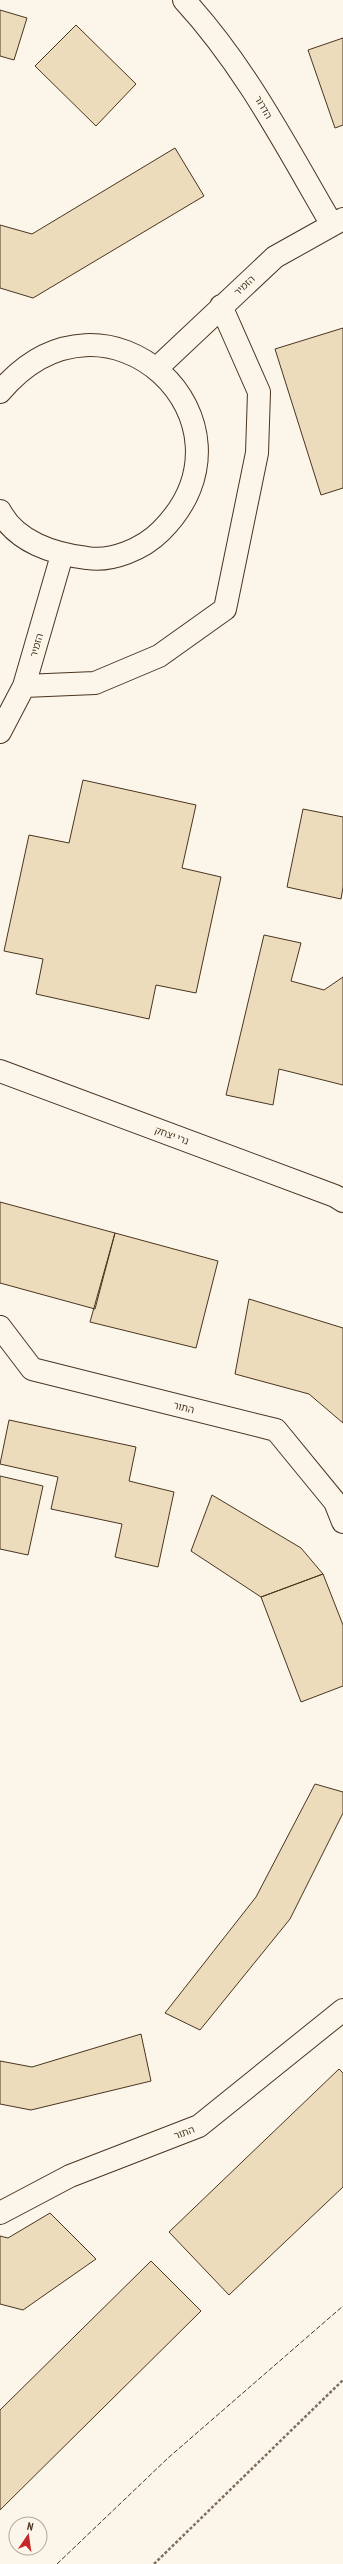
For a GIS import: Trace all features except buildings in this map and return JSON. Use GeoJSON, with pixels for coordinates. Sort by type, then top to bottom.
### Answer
{"type":"FeatureCollection","features":[{"type":"Feature","properties":{"kind":"street","name":"הדרור"},"geometry":{"type":"LineString","coordinates":[[184,0],[200,18],[251,86],[337,221]]}},
{"type":"Feature","properties":{"kind":"street","name":"הזמיר"},"geometry":{"type":"LineString","coordinates":[[157,368],[221,306],[275,257],[337,221]]}},
{"type":"Feature","properties":{"kind":"street"},"geometry":{"type":"LineString","coordinates":[[24,686],[95,684],[159,656],[225,608],[257,453],[259,392],[221,306]]}},
{"type":"Feature","properties":{"kind":"street"},"geometry":{"type":"LineString","coordinates":[[0,392],[16,373],[36,358],[66,347],[85,345],[111,346],[135,355],[157,368],[179,392],[192,422],[197,454],[192,486],[177,514],[154,537],[126,553],[94,559],[62,555],[29,541],[3,517],[0,511]]}},
{"type":"Feature","properties":{"kind":"street","name":"הזמיר"},"geometry":{"type":"LineString","coordinates":[[0,732],[24,686],[62,555]]}},
{"type":"Feature","properties":{"kind":"street","name":"נרי יצחק"},"geometry":{"type":"LineString","coordinates":[[0,1071],[328,1194],[343,1201]]}},
{"type":"Feature","properties":{"kind":"street","name":"התור"},"geometry":{"type":"LineString","coordinates":[[0,1327],[32,1369],[276,1430],[335,1502],[343,1522]]}},
{"type":"Feature","properties":{"kind":"street","name":"התור"},"geometry":{"type":"LineString","coordinates":[[0,2213],[70,2176],[199,2126],[343,2010]]}},
{"type":"Feature","properties":{"kind":"path"},"geometry":{"type":"LineString","coordinates":[[154,2564],[343,2380]]}},
{"type":"Feature","properties":{"kind":"fence"},"geometry":{"type":"LineString","coordinates":[[57,2564],[168,2458],[343,2306]]}}]}
